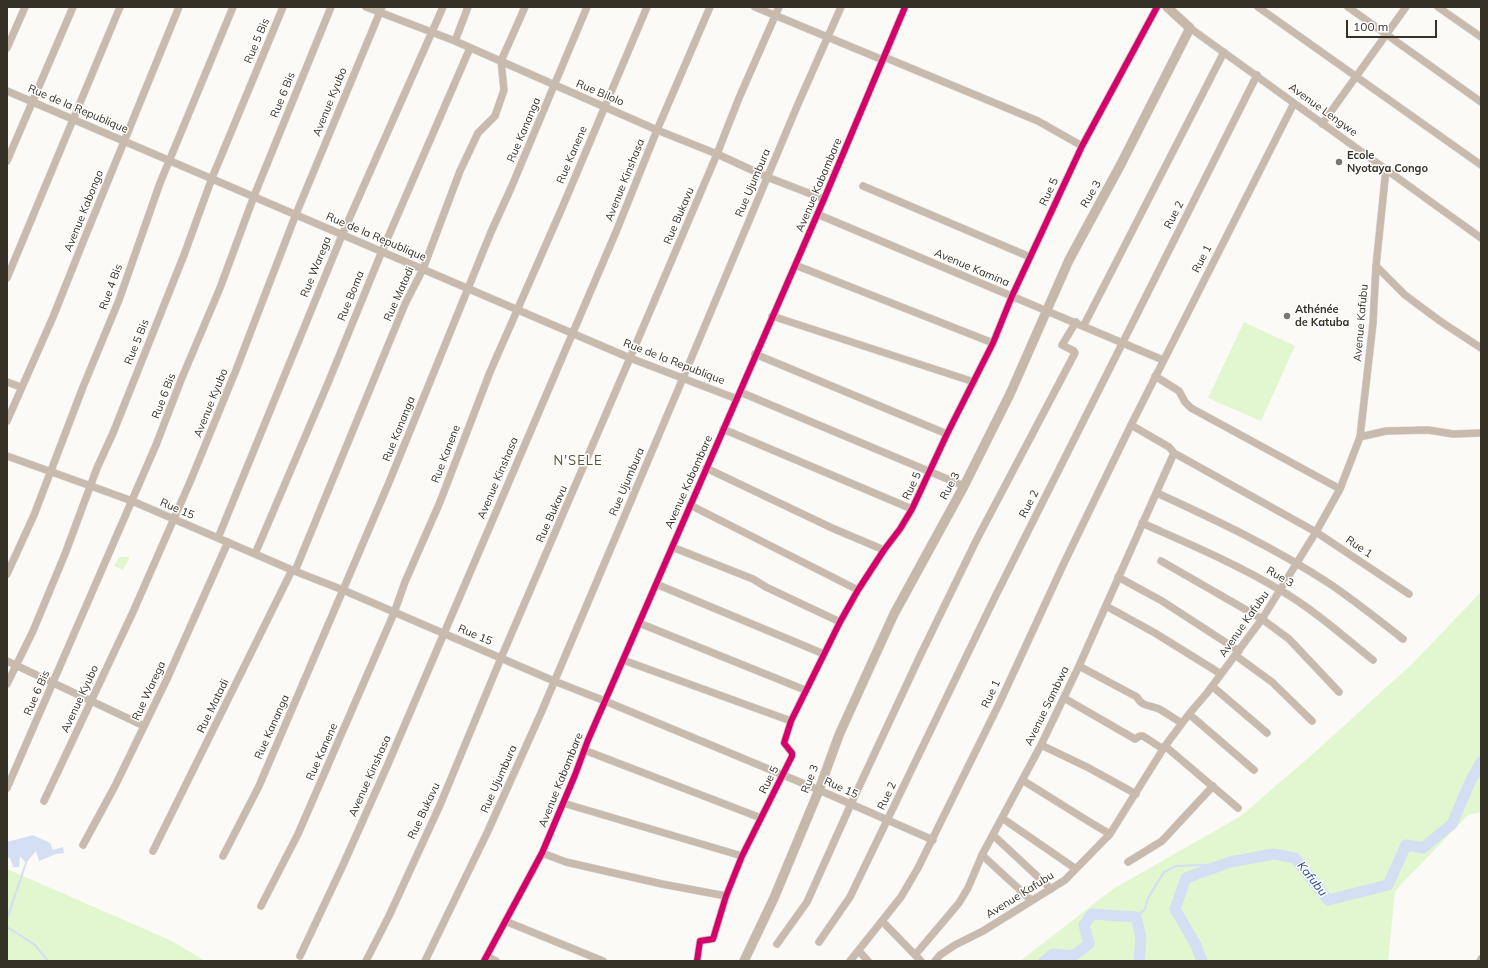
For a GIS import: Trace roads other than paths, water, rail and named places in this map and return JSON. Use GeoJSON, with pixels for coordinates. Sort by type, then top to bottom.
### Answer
{"type":"FeatureCollection","features":[{"type":"Feature","properties":{"kind":"street"},"geometry":{"type":"LineString","coordinates":[[7,48],[25,7]]}},
{"type":"Feature","properties":{"kind":"street"},"geometry":{"type":"LineString","coordinates":[[7,161],[73,7]]}},
{"type":"Feature","properties":{"kind":"street"},"geometry":{"type":"LineString","coordinates":[[7,278],[120,7]]}},
{"type":"Feature","properties":{"kind":"street","name":"Avenue Kabongo"},"geometry":{"type":"LineString","coordinates":[[7,421],[53,317],[179,7]]}},
{"type":"Feature","properties":{"kind":"street","name":"Rue 4 Bis"},"geometry":{"type":"LineString","coordinates":[[7,574],[34,515],[83,387],[119,300],[169,161],[233,7]]}},
{"type":"Feature","properties":{"kind":"street","name":"Rue 5 Bis"},"geometry":{"type":"LineString","coordinates":[[7,684],[33,631],[50,591],[97,468],[184,255],[212,178],[283,7]]}},
{"type":"Feature","properties":{"kind":"street","name":"Rue 6 Bis"},"geometry":{"type":"LineString","coordinates":[[7,788],[54,683],[156,445],[181,380],[220,288],[254,196],[331,7]]}},
{"type":"Feature","properties":{"kind":"street","name":"Rue Bilolo"},"geometry":{"type":"LineString","coordinates":[[366,7],[381,9],[501,61],[554,86],[717,154],[768,177],[824,199]]}},
{"type":"Feature","properties":{"kind":"street","name":"Rue Warega"},"geometry":{"type":"LineString","coordinates":[[218,538],[342,235],[442,7]]}},
{"type":"Feature","properties":{"kind":"street"},"geometry":{"type":"LineString","coordinates":[[455,41],[468,7]]}},
{"type":"Feature","properties":{"kind":"street","name":"Rue Matadi"},"geometry":{"type":"LineString","coordinates":[[153,851],[294,571],[405,304],[422,268],[460,171],[478,133],[495,116],[504,90],[501,61],[525,7]]}},
{"type":"Feature","properties":{"kind":"street","name":"Rue Kananga"},"geometry":{"type":"LineString","coordinates":[[223,856],[259,786],[344,590],[491,232],[512,188],[587,7]]}},
{"type":"Feature","properties":{"kind":"street","name":"Rue Kanene"},"geometry":{"type":"LineString","coordinates":[[261,906],[298,834],[394,613],[405,582],[440,502],[490,372],[562,208],[647,7]]}},
{"type":"Feature","properties":{"kind":"street","name":"Avenue Kinshasa"},"geometry":{"type":"LineString","coordinates":[[300,956],[344,865],[573,333],[657,130],[710,7]]}},
{"type":"Feature","properties":{"kind":"street"},"geometry":{"type":"LineString","coordinates":[[755,7],[1038,121],[1082,146]]}},
{"type":"Feature","properties":{"kind":"street","name":"Rue Bukavu"},"geometry":{"type":"LineString","coordinates":[[366,961],[389,916],[440,805],[501,658],[779,7]]}},
{"type":"Feature","properties":{"kind":"street","name":"Rue Ujumbura"},"geometry":{"type":"LineString","coordinates":[[424,961],[487,833],[541,712],[840,7]]}},
{"type":"Feature","properties":{"kind":"street","name":"Avenue Kabambare"},"geometry":{"type":"LineString","coordinates":[[486,959],[542,853],[605,701],[739,395],[755,354],[824,199],[905,7]]}},
{"type":"Feature","properties":{"kind":"street","name":"Rue 5"},"geometry":{"type":"LineString","coordinates":[[697,961],[700,941],[712,939],[726,896],[742,856],[792,756],[792,753],[784,743],[791,721],[805,690],[858,590],[912,509],[947,434],[993,343],[1012,296],[1082,146],[1157,7]]}},
{"type":"Feature","properties":{"kind":"street"},"geometry":{"type":"LineString","coordinates":[[1167,7],[1190,28]]}},
{"type":"Feature","properties":{"kind":"street"},"geometry":{"type":"LineString","coordinates":[[1258,7],[1481,165]]}},
{"type":"Feature","properties":{"kind":"street"},"geometry":{"type":"LineString","coordinates":[[1348,7],[1481,102]]}},
{"type":"Feature","properties":{"kind":"street"},"geometry":{"type":"LineString","coordinates":[[1322,124],[1357,78],[1406,7]]}},
{"type":"Feature","properties":{"kind":"street"},"geometry":{"type":"LineString","coordinates":[[1438,7],[1481,37]]}},
{"type":"Feature","properties":{"kind":"street","name":"Avenue Kyubo"},"geometry":{"type":"LineString","coordinates":[[44,801],[174,520],[236,370],[296,214],[381,9]]}},
{"type":"Feature","properties":{"kind":"street","name":"Avenue Lengwe"},"geometry":{"type":"LineString","coordinates":[[1190,28],[1481,238]]}},
{"type":"Feature","properties":{"kind":"street","name":"Rue 3"},"geometry":{"type":"LineString","coordinates":[[744,961],[774,898],[819,790],[839,735],[894,614],[964,486],[1010,394],[1069,260],[1122,164],[1190,28]]}},
{"type":"Feature","properties":{"kind":"street","name":"Rue Boma"},"geometry":{"type":"LineString","coordinates":[[255,554],[382,252],[470,48]]}},
{"type":"Feature","properties":{"kind":"street"},"geometry":{"type":"LineString","coordinates":[[1084,326],[1224,52]]}},
{"type":"Feature","properties":{"kind":"street","name":"Rue 2"},"geometry":{"type":"LineString","coordinates":[[819,942],[850,897],[991,604],[1257,75]]}},
{"type":"Feature","properties":{"kind":"street","name":"Rue de la Republique"},"geometry":{"type":"LineString","coordinates":[[7,91],[630,358],[683,378],[739,395],[964,486]]}},
{"type":"Feature","properties":{"kind":"street","name":"Rue 1"},"geometry":{"type":"LineString","coordinates":[[850,961],[859,952],[901,897],[933,840],[999,704],[1064,563],[1155,376],[1294,103]]}},
{"type":"Feature","properties":{"kind":"street","name":"Avenue Kafubu"},"geometry":{"type":"LineString","coordinates":[[935,961],[940,955],[955,945],[983,931],[1065,880],[1110,834],[1164,748],[1262,619],[1316,532],[1340,489],[1360,437],[1373,323],[1376,266],[1386,169]]}},
{"type":"Feature","properties":{"kind":"street"},"geometry":{"type":"LineString","coordinates":[[863,186],[1030,257]]}},
{"type":"Feature","properties":{"kind":"street","name":"Avenue Kamina"},"geometry":{"type":"LineString","coordinates":[[817,214],[1163,360]]}},
{"type":"Feature","properties":{"kind":"street"},"geometry":{"type":"LineString","coordinates":[[795,264],[993,343]]}},
{"type":"Feature","properties":{"kind":"street"},"geometry":{"type":"LineString","coordinates":[[1376,266],[1405,295],[1440,321],[1481,348]]}},
{"type":"Feature","properties":{"kind":"street"},"geometry":{"type":"LineString","coordinates":[[772,316],[974,382]]}},
{"type":"Feature","properties":{"kind":"street"},"geometry":{"type":"LineString","coordinates":[[777,944],[807,902],[898,701],[977,539],[1075,353],[1062,345],[1076,322]]}},
{"type":"Feature","properties":{"kind":"street"},"geometry":{"type":"LineString","coordinates":[[755,354],[947,434]]}},
{"type":"Feature","properties":{"kind":"street"},"geometry":{"type":"LineString","coordinates":[[1155,376],[1179,391],[1185,402],[1191,408],[1340,489]]}},
{"type":"Feature","properties":{"kind":"street"},"geometry":{"type":"LineString","coordinates":[[7,382],[21,387]]}},
{"type":"Feature","properties":{"kind":"street","name":"Rue 1"},"geometry":{"type":"LineString","coordinates":[[1131,425],[1169,447],[1174,454],[1316,532],[1409,594]]}},
{"type":"Feature","properties":{"kind":"street"},"geometry":{"type":"LineString","coordinates":[[723,430],[912,509]]}},
{"type":"Feature","properties":{"kind":"street"},"geometry":{"type":"LineString","coordinates":[[1360,437],[1386,431],[1428,430],[1454,434],[1481,433]]}},
{"type":"Feature","properties":{"kind":"street","name":"Avenue Sambwa"},"geometry":{"type":"LineString","coordinates":[[916,955],[959,903],[968,888],[982,855],[1041,745],[1064,698],[1174,454]]}},
{"type":"Feature","properties":{"kind":"street","name":"Rue 15"},"geometry":{"type":"LineString","coordinates":[[7,456],[132,502],[294,571],[344,590],[394,613],[554,681],[819,790],[933,840]]}},
{"type":"Feature","properties":{"kind":"street"},"geometry":{"type":"LineString","coordinates":[[706,468],[832,528],[884,550]]}},
{"type":"Feature","properties":{"kind":"street"},"geometry":{"type":"LineString","coordinates":[[1157,492],[1254,540],[1296,563],[1347,595],[1403,639]]}},
{"type":"Feature","properties":{"kind":"street"},"geometry":{"type":"LineString","coordinates":[[690,505],[858,590]]}},
{"type":"Feature","properties":{"kind":"street","name":"Rue 3"},"geometry":{"type":"LineString","coordinates":[[1142,523],[1221,559],[1281,590],[1316,614],[1372,660]]}},
{"type":"Feature","properties":{"kind":"street","name":"Rue Warega"},"geometry":{"type":"LineString","coordinates":[[83,845],[115,786],[170,672],[228,542]]}},
{"type":"Feature","properties":{"kind":"street"},"geometry":{"type":"LineString","coordinates":[[672,547],[753,579],[766,587],[840,622]]}},
{"type":"Feature","properties":{"kind":"street"},"geometry":{"type":"LineString","coordinates":[[1161,561],[1262,619],[1289,639],[1339,692]]}},
{"type":"Feature","properties":{"kind":"street"},"geometry":{"type":"LineString","coordinates":[[1118,577],[1162,602],[1237,653],[1272,682],[1312,721]]}},
{"type":"Feature","properties":{"kind":"street"},"geometry":{"type":"LineString","coordinates":[[656,584],[824,654]]}},
{"type":"Feature","properties":{"kind":"street"},"geometry":{"type":"LineString","coordinates":[[1106,606],[1155,633],[1221,674]]}},
{"type":"Feature","properties":{"kind":"street"},"geometry":{"type":"LineString","coordinates":[[639,623],[805,690]]}},
{"type":"Feature","properties":{"kind":"street"},"geometry":{"type":"LineString","coordinates":[[7,660],[144,726]]}},
{"type":"Feature","properties":{"kind":"street"},"geometry":{"type":"LineString","coordinates":[[623,660],[791,721]]}},
{"type":"Feature","properties":{"kind":"street"},"geometry":{"type":"LineString","coordinates":[[1079,666],[1137,697],[1141,703],[1157,708],[1182,723]]}},
{"type":"Feature","properties":{"kind":"street"},"geometry":{"type":"LineString","coordinates":[[1212,686],[1267,733]]}},
{"type":"Feature","properties":{"kind":"street"},"geometry":{"type":"LineString","coordinates":[[1064,698],[1135,738],[1144,736],[1164,748],[1213,786],[1238,808]]}},
{"type":"Feature","properties":{"kind":"street"},"geometry":{"type":"LineString","coordinates":[[1189,714],[1254,770]]}},
{"type":"Feature","properties":{"kind":"street"},"geometry":{"type":"LineString","coordinates":[[1041,745],[1087,767],[1136,794]]}},
{"type":"Feature","properties":{"kind":"street"},"geometry":{"type":"LineString","coordinates":[[584,750],[760,818]]}},
{"type":"Feature","properties":{"kind":"street"},"geometry":{"type":"LineString","coordinates":[[1022,780],[1056,800],[1088,822],[1110,834]]}},
{"type":"Feature","properties":{"kind":"street"},"geometry":{"type":"LineString","coordinates":[[1128,862],[1162,841],[1213,786]]}},
{"type":"Feature","properties":{"kind":"street"},"geometry":{"type":"LineString","coordinates":[[563,803],[742,856]]}},
{"type":"Feature","properties":{"kind":"street"},"geometry":{"type":"LineString","coordinates":[[1002,818],[1076,869]]}},
{"type":"Feature","properties":{"kind":"street"},"geometry":{"type":"LineString","coordinates":[[993,835],[1050,889]]}},
{"type":"Feature","properties":{"kind":"street"},"geometry":{"type":"LineString","coordinates":[[542,853],[566,862],[662,884],[726,896]]}},
{"type":"Feature","properties":{"kind":"street"},"geometry":{"type":"LineString","coordinates":[[982,855],[1031,900]]}},
{"type":"Feature","properties":{"kind":"street"},"geometry":{"type":"LineString","coordinates":[[882,921],[921,961]]}},
{"type":"Feature","properties":{"kind":"street"},"geometry":{"type":"LineString","coordinates":[[505,922],[604,961]]}},
{"type":"Feature","properties":{"kind":"street"},"geometry":{"type":"LineString","coordinates":[[859,952],[868,961]]}},
{"type":"Feature","properties":{"kind":"street"},"geometry":{"type":"LineString","coordinates":[[486,959],[496,961]]}},
{"type":"Feature","properties":{"kind":"water"},"geometry":{"type":"Polygon","coordinates":[[[33,835],[50,843],[53,850],[63,847],[64,853],[56,854],[39,861],[36,851],[26,863],[20,856],[19,867],[13,867],[10,858],[7,857],[7,842],[33,835]]]}},
{"type":"Feature","properties":{"kind":"waterway","name":"Kafubu"},"geometry":{"type":"LineString","coordinates":[[1202,961],[1196,945],[1175,909],[1186,878],[1230,862],[1274,854],[1295,858],[1328,900],[1388,885],[1406,845],[1423,848],[1452,824],[1470,782],[1481,762]]}},
{"type":"Feature","properties":{"kind":"waterway"},"geometry":{"type":"LineString","coordinates":[[7,919],[26,863]]}},
{"type":"Feature","properties":{"kind":"waterway"},"geometry":{"type":"LineString","coordinates":[[1136,917],[1145,909],[1148,898],[1164,872],[1176,866],[1224,864]]}},
{"type":"Feature","properties":{"kind":"waterway","name":"Kafubu"},"geometry":{"type":"LineString","coordinates":[[1044,961],[1053,954],[1073,956],[1089,944],[1084,925],[1092,914],[1136,917],[1141,937],[1139,961]]}},
{"type":"Feature","properties":{"kind":"waterway"},"geometry":{"type":"LineString","coordinates":[[7,927],[35,945],[48,961]]}},
{"type":"Feature","properties":{"kind":"place","name":"Ecole Nyotaya Congo"},"geometry":{"type":"Point","coordinates":[1339,162]}},
{"type":"Feature","properties":{"kind":"place","name":"Athénée de Katuba"},"geometry":{"type":"Point","coordinates":[1287,316]}},
{"type":"Feature","properties":{"kind":"district","name":"N'SELE"},"geometry":{"type":"Point","coordinates":[578,461]}}]}
